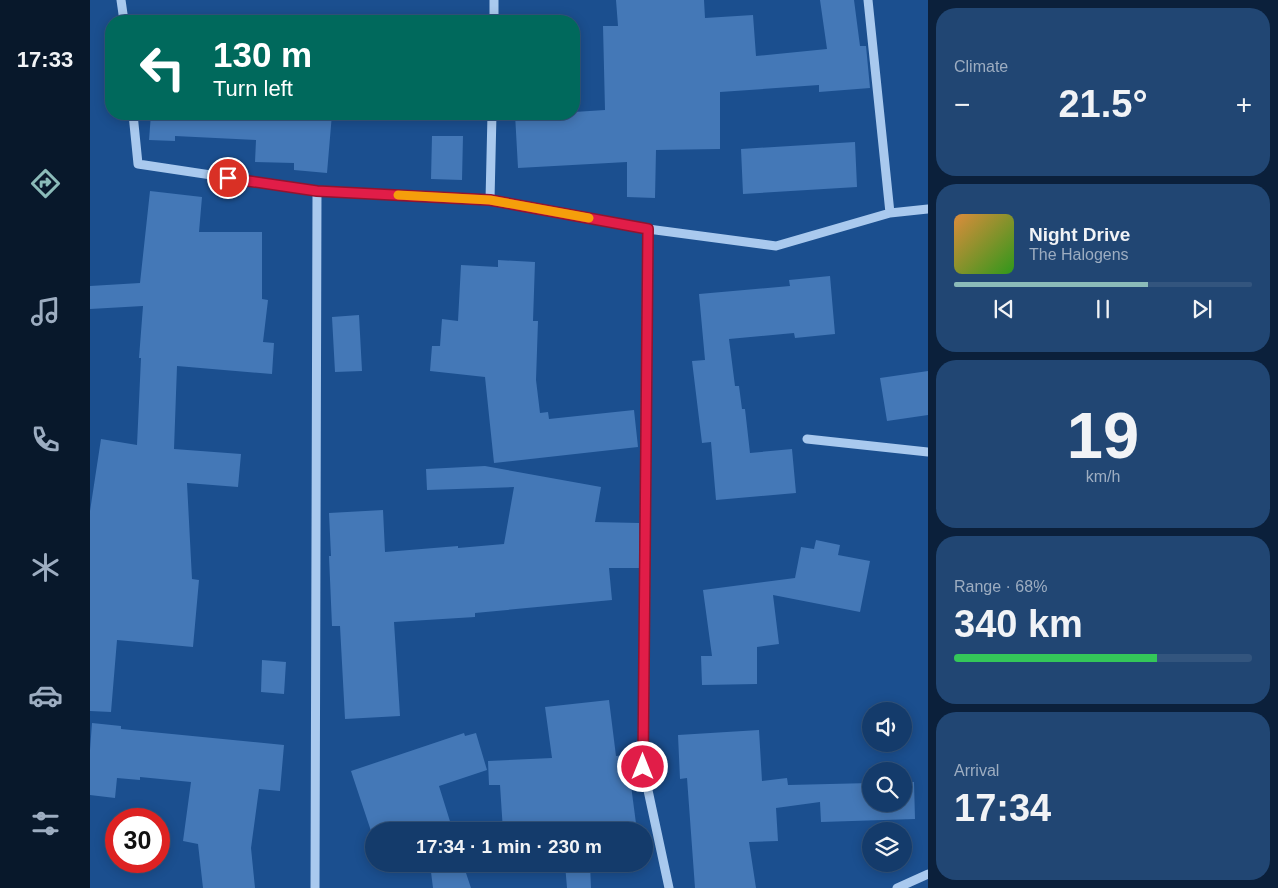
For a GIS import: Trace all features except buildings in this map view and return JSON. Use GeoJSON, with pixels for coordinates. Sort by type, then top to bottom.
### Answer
{"type":"FeatureCollection","features":[{"type":"Feature","properties":{"kind":"street"},"geometry":{"type":"LineString","coordinates":[[122,0],[123,15]]}},
{"type":"Feature","properties":{"kind":"street"},"geometry":{"type":"LineString","coordinates":[[494,0],[494,15]]}},
{"type":"Feature","properties":{"kind":"street"},"geometry":{"type":"LineString","coordinates":[[868,0],[890,213]]}},
{"type":"Feature","properties":{"kind":"street"},"geometry":{"type":"LineString","coordinates":[[134,120],[138,164],[317,191],[490,200],[648,229],[776,246],[890,213],[928,208]]}},
{"type":"Feature","properties":{"kind":"street"},"geometry":{"type":"LineString","coordinates":[[490,200],[492,120]]}},
{"type":"Feature","properties":{"kind":"street"},"geometry":{"type":"LineString","coordinates":[[315,888],[317,191]]}},
{"type":"Feature","properties":{"kind":"street"},"geometry":{"type":"LineString","coordinates":[[648,229],[643,767],[669,888]]}},
{"type":"Feature","properties":{"kind":"street"},"geometry":{"type":"LineString","coordinates":[[807,439],[928,452]]}},
{"type":"Feature","properties":{"kind":"street"},"geometry":{"type":"LineString","coordinates":[[896,888],[928,874]]}},
{"type":"Feature","properties":{"kind":"slow traffic"},"geometry":{"type":"LineString","coordinates":[[398,195],[490,200],[589,218]]}},
{"type":"Feature","properties":{"kind":"route"},"geometry":{"type":"LineString","coordinates":[[228,178],[317,191],[490,200],[648,229],[643,767]]}}]}
